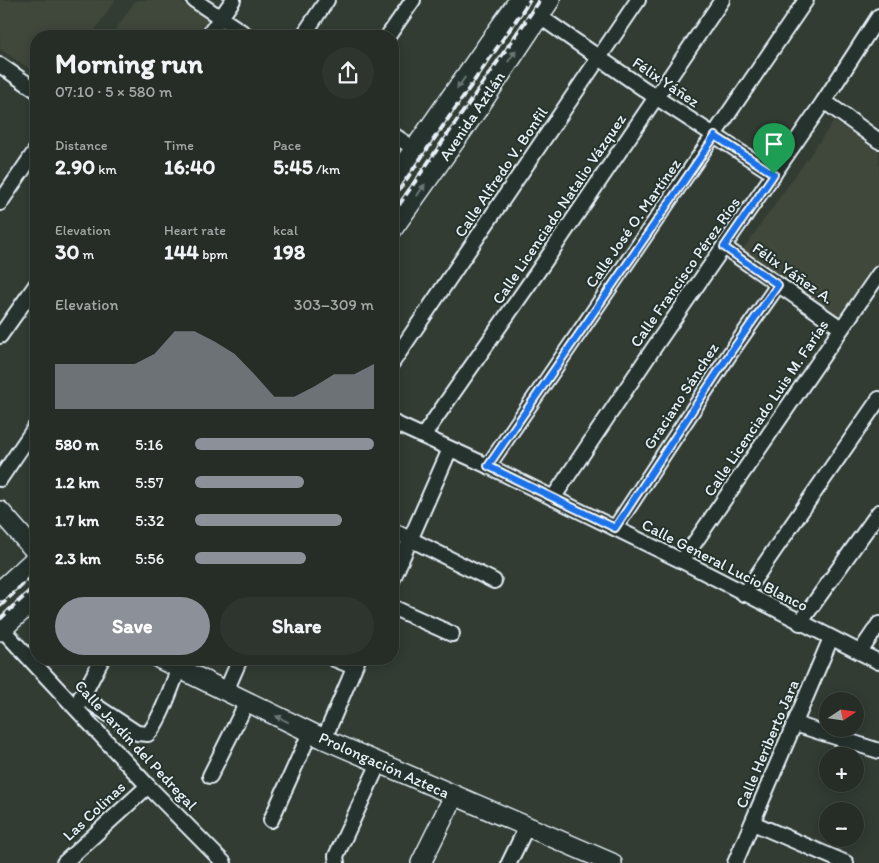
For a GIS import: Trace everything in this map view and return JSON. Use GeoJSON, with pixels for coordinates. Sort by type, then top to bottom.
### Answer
{"type":"FeatureCollection","features":[{"type":"Feature","properties":{"kind":"street"},"geometry":{"type":"LineString","coordinates":[[194,0],[239,30]]}},
{"type":"Feature","properties":{"kind":"street"},"geometry":{"type":"LineString","coordinates":[[212,30],[233,0]]}},
{"type":"Feature","properties":{"kind":"street"},"geometry":{"type":"LineString","coordinates":[[307,30],[327,0]]}},
{"type":"Feature","properties":{"kind":"street"},"geometry":{"type":"LineString","coordinates":[[392,30],[413,0]]}},
{"type":"Feature","properties":{"kind":"street","name":"Avenida Aztlán"},"geometry":{"type":"LineString","coordinates":[[399,171],[519,0]]}},
{"type":"Feature","properties":{"kind":"street","name":"Avenida Aztlán"},"geometry":{"type":"LineString","coordinates":[[399,220],[477,110],[550,0]]}},
{"type":"Feature","properties":{"kind":"street","name":"Calle Alfredo V. Bonfil"},"geometry":{"type":"LineString","coordinates":[[399,353],[638,0]]}},
{"type":"Feature","properties":{"kind":"street","name":"Calle Licenciado Natalio Vázquez"},"geometry":{"type":"LineString","coordinates":[[423,436],[657,98],[722,0]]}},
{"type":"Feature","properties":{"kind":"street","name":"Calle José O. Martínez"},"geometry":{"type":"LineString","coordinates":[[488,466],[806,0]]}},
{"type":"Feature","properties":{"kind":"street","name":"Félix Yáñez"},"geometry":{"type":"LineString","coordinates":[[539,16],[657,98],[774,174]]}},
{"type":"Feature","properties":{"kind":"street","name":"Calle Francisco Pérez Ríos"},"geometry":{"type":"LineString","coordinates":[[553,498],[642,365],[824,102],[879,16]]}},
{"type":"Feature","properties":{"kind":"street"},"geometry":{"type":"LineString","coordinates":[[2,69],[30,86]]}},
{"type":"Feature","properties":{"kind":"street"},"geometry":{"type":"LineString","coordinates":[[824,102],[879,140]]}},
{"type":"Feature","properties":{"kind":"street"},"geometry":{"type":"LineString","coordinates":[[399,139],[415,149]]}},
{"type":"Feature","properties":{"kind":"street"},"geometry":{"type":"LineString","coordinates":[[0,202],[30,159]]}},
{"type":"Feature","properties":{"kind":"street","name":"Félix Yáñez A."},"geometry":{"type":"LineString","coordinates":[[724,247],[842,328]]}},
{"type":"Feature","properties":{"kind":"street","name":"Calle Licenciado Luis M. Farías"},"geometry":{"type":"LineString","coordinates":[[682,562],[879,274]]}},
{"type":"Feature","properties":{"kind":"street","name":"Graciano Sánchez"},"geometry":{"type":"LineString","coordinates":[[615,528],[731,352],[778,285]]}},
{"type":"Feature","properties":{"kind":"street"},"geometry":{"type":"LineString","coordinates":[[0,336],[30,294]]}},
{"type":"Feature","properties":{"kind":"street"},"geometry":{"type":"LineString","coordinates":[[744,594],[879,399]]}},
{"type":"Feature","properties":{"kind":"street","name":"Calle General Lucio Blanco"},"geometry":{"type":"LineString","coordinates":[[399,425],[615,528],[879,662]]}},
{"type":"Feature","properties":{"kind":"street"},"geometry":{"type":"LineString","coordinates":[[0,479],[30,435]]}},
{"type":"Feature","properties":{"kind":"street"},"geometry":{"type":"LineString","coordinates":[[399,567],[450,449]]}},
{"type":"Feature","properties":{"kind":"street"},"geometry":{"type":"LineString","coordinates":[[0,511],[30,545]]}},
{"type":"Feature","properties":{"kind":"street"},"geometry":{"type":"LineString","coordinates":[[800,623],[879,512]]}},
{"type":"Feature","properties":{"kind":"street"},"geometry":{"type":"LineString","coordinates":[[399,534],[494,580]]}},
{"type":"Feature","properties":{"kind":"street"},"geometry":{"type":"LineString","coordinates":[[0,592],[30,564]]}},
{"type":"Feature","properties":{"kind":"street"},"geometry":{"type":"LineString","coordinates":[[1,630],[30,603]]}},
{"type":"Feature","properties":{"kind":"street"},"geometry":{"type":"LineString","coordinates":[[399,610],[452,634]]}},
{"type":"Feature","properties":{"kind":"street"},"geometry":{"type":"LineString","coordinates":[[860,652],[879,624]]}},
{"type":"Feature","properties":{"kind":"street","name":"Calle Jardín del Pedregal"},"geometry":{"type":"LineString","coordinates":[[1,630],[30,657]]}},
{"type":"Feature","properties":{"kind":"street","name":"Calle Heriberto Jara"},"geometry":{"type":"LineString","coordinates":[[735,863],[831,638]]}},
{"type":"Feature","properties":{"kind":"street","name":"Calle Jardín del Pedregal"},"geometry":{"type":"LineString","coordinates":[[39,665],[79,702],[148,786],[224,863]]}},
{"type":"Feature","properties":{"kind":"street"},"geometry":{"type":"LineString","coordinates":[[99,665],[79,702],[137,733],[148,734],[157,720],[179,668]]}},
{"type":"Feature","properties":{"kind":"street","name":"Prolongación Azteca"},"geometry":{"type":"LineString","coordinates":[[173,665],[317,736],[604,861]]}},
{"type":"Feature","properties":{"kind":"street"},"geometry":{"type":"LineString","coordinates":[[226,691],[237,665]]}},
{"type":"Feature","properties":{"kind":"street"},"geometry":{"type":"LineString","coordinates":[[271,820],[355,665]]}},
{"type":"Feature","properties":{"kind":"street"},"geometry":{"type":"LineString","coordinates":[[210,776],[247,702]]}},
{"type":"Feature","properties":{"kind":"street"},"geometry":{"type":"LineString","coordinates":[[795,724],[879,751]]}},
{"type":"Feature","properties":{"kind":"street"},"geometry":{"type":"LineString","coordinates":[[337,863],[336,856],[379,763]]}},
{"type":"Feature","properties":{"kind":"street","name":"Las Colinas"},"geometry":{"type":"LineString","coordinates":[[64,863],[148,786]]}},
{"type":"Feature","properties":{"kind":"street"},"geometry":{"type":"LineString","coordinates":[[421,863],[454,796]]}},
{"type":"Feature","properties":{"kind":"street"},"geometry":{"type":"LineString","coordinates":[[753,823],[846,863]]}},
{"type":"Feature","properties":{"kind":"street"},"geometry":{"type":"LineString","coordinates":[[509,863],[527,826]]}},
{"type":"Feature","properties":{"kind":"shaded area"},"geometry":{"type":"Polygon","coordinates":[[[0,0],[115,0],[95,30],[30,30],[30,69],[0,49],[0,0]]]}},
{"type":"Feature","properties":{"kind":"shaded area"},"geometry":{"type":"Polygon","coordinates":[[[136,0],[178,0],[209,20],[202,30],[115,30],[136,0]]]}},
{"type":"Feature","properties":{"kind":"shaded area"},"geometry":{"type":"Polygon","coordinates":[[[834,121],[879,151],[879,265],[842,321],[741,252],[834,121]]]}},
{"type":"Feature","properties":{"kind":"railway"},"geometry":{"type":"LineString","coordinates":[[399,190],[530,0]]}},
{"type":"Feature","properties":{"kind":"railway"},"geometry":{"type":"LineString","coordinates":[[399,205],[540,0]]}},
{"type":"Feature","properties":{"kind":"railway"},"geometry":{"type":"LineString","coordinates":[[0,606],[30,578]]}},
{"type":"Feature","properties":{"kind":"railway"},"geometry":{"type":"LineString","coordinates":[[0,619],[30,591]]}},
{"type":"Feature","properties":{"kind":"route"},"geometry":{"type":"LineString","coordinates":[[715,136],[774,174],[724,247],[778,285],[731,352],[615,528],[488,466],[715,136]]}}]}
